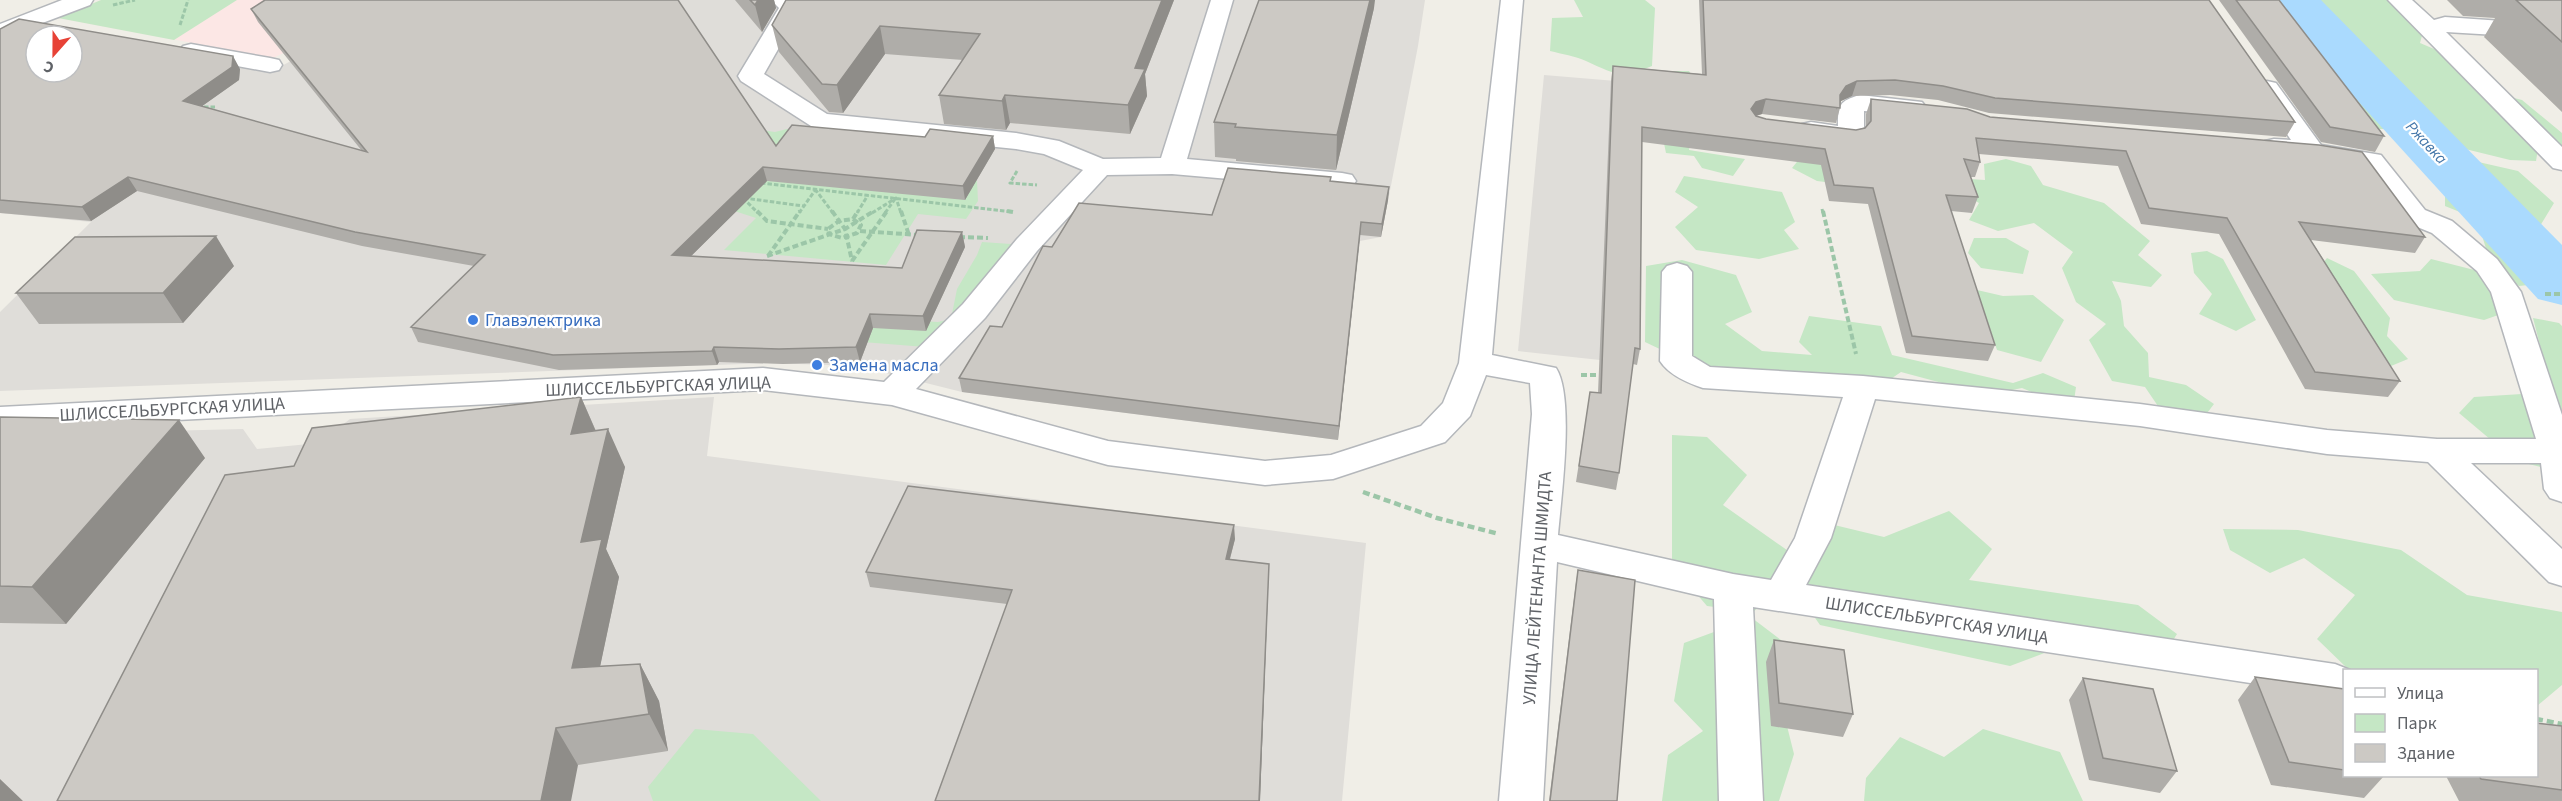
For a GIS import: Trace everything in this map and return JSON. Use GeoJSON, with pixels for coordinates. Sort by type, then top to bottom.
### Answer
{"type":"FeatureCollection","features":[{"type":"Feature","properties":{"kind":"street"},"geometry":{"type":"LineString","coordinates":[[0,32],[82,0]]}},
{"type":"Feature","properties":{"kind":"street"},"geometry":{"type":"LineString","coordinates":[[782,0],[791,7],[750,76],[820,121],[1016,141],[1050,147],[1100,167],[1172,166],[1342,181]]}},
{"type":"Feature","properties":{"kind":"street"},"geometry":{"type":"LineString","coordinates":[[1172,166],[1222,0]]}},
{"type":"Feature","properties":{"kind":"street"},"geometry":{"type":"LineString","coordinates":[[1512,0],[1474,363],[1545,375]]}},
{"type":"Feature","properties":{"kind":"street"},"geometry":{"type":"LineString","coordinates":[[2399,0],[2562,162]]}},
{"type":"Feature","properties":{"kind":"street"},"geometry":{"type":"LineString","coordinates":[[27,22],[38,24]]}},
{"type":"Feature","properties":{"kind":"street"},"geometry":{"type":"LineString","coordinates":[[2431,30],[2445,24],[2562,32]]}},
{"type":"Feature","properties":{"kind":"street"},"geometry":{"type":"LineString","coordinates":[[164,46],[270,65]]}},
{"type":"Feature","properties":{"kind":"street"},"geometry":{"type":"LineString","coordinates":[[2252,66],[2311,150]]}},
{"type":"Feature","properties":{"kind":"street"},"geometry":{"type":"LineString","coordinates":[[1784,127],[1851,135],[1849,122],[1851,108],[1860,103],[1934,110]]}},
{"type":"Feature","properties":{"kind":"street"},"geometry":{"type":"LineString","coordinates":[[2246,144],[2311,150],[2372,161],[2415,216],[2442,227],[2487,265],[2506,292],[2557,451],[2562,489]]}},
{"type":"Feature","properties":{"kind":"street"},"geometry":{"type":"LineString","coordinates":[[892,394],[974,312],[1027,245],[1100,167]]}},
{"type":"Feature","properties":{"kind":"street"},"geometry":{"type":"LineString","coordinates":[[1677,272],[1676,362],[1703,377],[1863,387],[2140,415],[2327,442],[2437,451],[2557,451]]}},
{"type":"Feature","properties":{"kind":"street","name":"ШЛИССЕЛЬБУРГСКАЯ УЛИЦА"},"geometry":{"type":"LineString","coordinates":[[0,418],[763,379],[892,394],[1108,453],[1265,473],[1333,467],[1433,434],[1458,408],[1474,363]]}},
{"type":"Feature","properties":{"kind":"street","name":"УЛИЦА ЛЕЙТЕНАНТА ШМИДТА"},"geometry":{"type":"LineString","coordinates":[[1521,801],[1549,414],[1545,375]]}},
{"type":"Feature","properties":{"kind":"street"},"geometry":{"type":"LineString","coordinates":[[1781,596],[1813,538],[1863,387]]}},
{"type":"Feature","properties":{"kind":"street"},"geometry":{"type":"LineString","coordinates":[[2437,451],[2562,573]]}},
{"type":"Feature","properties":{"kind":"street","name":"ШЛИССЕЛЬБУРГСКАЯ УЛИЦА"},"geometry":{"type":"LineString","coordinates":[[1541,545],[1733,589],[2335,680]]}},
{"type":"Feature","properties":{"kind":"street"},"geometry":{"type":"LineString","coordinates":[[1733,589],[1741,801]]}},
{"type":"Feature","properties":{"kind":"path"},"geometry":{"type":"LineString","coordinates":[[196,108],[215,107]]}},
{"type":"Feature","properties":{"kind":"path"},"geometry":{"type":"LineString","coordinates":[[897,196],[852,261],[848,237],[844,229],[839,220],[817,187],[767,256],[844,229],[855,220],[897,196]]}},
{"type":"Feature","properties":{"kind":"path"},"geometry":{"type":"LineString","coordinates":[[743,198],[747,190]]}},
{"type":"Feature","properties":{"kind":"path"},"geometry":{"type":"LineString","coordinates":[[855,220],[868,195]]}},
{"type":"Feature","properties":{"kind":"path"},"geometry":{"type":"LineString","coordinates":[[897,196],[909,235]]}},
{"type":"Feature","properties":{"kind":"path"},"geometry":{"type":"LineString","coordinates":[[743,198],[803,206]]}},
{"type":"Feature","properties":{"kind":"path"},"geometry":{"type":"LineString","coordinates":[[743,198],[766,221],[828,229],[839,220],[855,220],[861,225],[860,231]]}},
{"type":"Feature","properties":{"kind":"path"},"geometry":{"type":"LineString","coordinates":[[1822,209],[1863,387]]}},
{"type":"Feature","properties":{"kind":"path"},"geometry":{"type":"LineString","coordinates":[[828,229],[829,234]]}},
{"type":"Feature","properties":{"kind":"path"},"geometry":{"type":"LineString","coordinates":[[829,234],[848,237],[860,231],[873,232]]}},
{"type":"Feature","properties":{"kind":"path"},"geometry":{"type":"LineString","coordinates":[[2540,294],[2562,294]]}},
{"type":"Feature","properties":{"kind":"path"},"geometry":{"type":"LineString","coordinates":[[1545,375],[1613,376]]}},
{"type":"Feature","properties":{"kind":"path"},"geometry":{"type":"LineString","coordinates":[[1298,470],[1437,518],[1541,545]]}},
{"type":"Feature","properties":{"kind":"path"},"geometry":{"type":"LineString","coordinates":[[2538,719],[2562,724]]}},
{"type":"Feature","properties":{"kind":"shaded area"},"geometry":{"type":"Polygon","coordinates":[[[101,0],[396,0],[273,58],[58,18],[101,0]]]}},
{"type":"Feature","properties":{"kind":"shaded area"},"geometry":{"type":"Polygon","coordinates":[[[396,0],[1425,0],[1381,237],[1360,241],[1338,440],[962,392],[858,366],[768,363],[0,391],[0,312],[91,222],[0,213],[0,35],[24,36],[24,84],[84,84],[84,41],[276,69],[374,16],[396,0]]]}},
{"type":"Feature","properties":{"kind":"shaded area"},"geometry":{"type":"Polygon","coordinates":[[[1544,75],[1640,83],[1600,360],[1518,351],[1544,75]]]}},
{"type":"Feature","properties":{"kind":"shaded area"},"geometry":{"type":"Polygon","coordinates":[[[714,397],[707,456],[1366,543],[1342,801],[0,801],[0,435],[243,429],[257,449],[319,443],[350,419],[714,397]]]}},
{"type":"Feature","properties":{"kind":"green space"},"geometry":{"type":"Polygon","coordinates":[[[101,0],[237,0],[174,40],[58,18],[101,0]]]}},
{"type":"Feature","properties":{"kind":"green space"},"geometry":{"type":"Polygon","coordinates":[[[1574,0],[1645,0],[1655,8],[1652,66],[1633,73],[1611,72],[1577,58],[1550,51],[1552,18],[1583,17],[1574,0]]]}},
{"type":"Feature","properties":{"kind":"green space"},"geometry":{"type":"Polygon","coordinates":[[[2247,0],[2287,0],[2398,127],[2397,129],[2363,129],[2247,0]]]}},
{"type":"Feature","properties":{"kind":"green space"},"geometry":{"type":"Polygon","coordinates":[[[2309,0],[2391,0],[2423,32],[2420,43],[2446,54],[2482,90],[2522,100],[2562,133],[2562,148],[2538,149],[2536,161],[2510,160],[2449,145],[2394,93],[2401,83],[2345,35],[2332,12],[2309,4],[2309,0]]]}},
{"type":"Feature","properties":{"kind":"green space"},"geometry":{"type":"Polygon","coordinates":[[[1671,71],[1689,71],[1693,79],[1696,109],[1689,150],[1745,159],[1733,176],[1702,168],[1694,156],[1666,153],[1655,100],[1671,71]]]}},
{"type":"Feature","properties":{"kind":"green space"},"geometry":{"type":"Polygon","coordinates":[[[787,129],[822,137],[901,173],[977,181],[978,201],[966,219],[918,214],[886,265],[724,250],[756,218],[688,196],[760,130],[775,132],[787,129]]]}},
{"type":"Feature","properties":{"kind":"green space"},"geometry":{"type":"Polygon","coordinates":[[[1801,157],[1874,166],[1873,188],[1817,181],[1792,168],[1801,157]]]}},
{"type":"Feature","properties":{"kind":"green space"},"geometry":{"type":"Polygon","coordinates":[[[2006,159],[2031,166],[2043,185],[2104,203],[2150,241],[2138,255],[2162,275],[2151,287],[2112,281],[2121,301],[2124,326],[2148,353],[2149,377],[2186,385],[2214,404],[2201,421],[2162,412],[2145,387],[2112,381],[2089,340],[2106,324],[2076,302],[2062,268],[2073,252],[2034,223],[1998,231],[1969,220],[1979,203],[1950,186],[1954,178],[1985,180],[1984,164],[2006,159]]]}},
{"type":"Feature","properties":{"kind":"green space"},"geometry":{"type":"Polygon","coordinates":[[[2474,161],[2518,171],[2554,203],[2540,226],[2562,249],[2562,288],[2548,283],[2519,286],[2491,265],[2477,219],[2445,206],[2445,169],[2474,161]]]}},
{"type":"Feature","properties":{"kind":"green space"},"geometry":{"type":"Polygon","coordinates":[[[1684,176],[1782,192],[1795,222],[1784,230],[1799,249],[1759,259],[1696,250],[1675,227],[1698,207],[1675,192],[1684,176]]]}},
{"type":"Feature","properties":{"kind":"green space"},"geometry":{"type":"Polygon","coordinates":[[[1974,238],[2006,238],[2029,251],[2023,274],[1981,268],[1968,253],[1974,238]]]}},
{"type":"Feature","properties":{"kind":"green space"},"geometry":{"type":"Polygon","coordinates":[[[982,242],[1027,245],[938,348],[738,332],[837,317],[938,322],[951,319],[957,289],[982,242]]]}},
{"type":"Feature","properties":{"kind":"green space"},"geometry":{"type":"Polygon","coordinates":[[[2207,251],[2223,259],[2256,320],[2236,331],[2199,314],[2212,294],[2194,273],[2191,253],[2207,251]]]}},
{"type":"Feature","properties":{"kind":"green space"},"geometry":{"type":"Polygon","coordinates":[[[2327,258],[2354,271],[2390,318],[2387,336],[2408,359],[2391,366],[2370,356],[2318,269],[2327,258]]]}},
{"type":"Feature","properties":{"kind":"green space"},"geometry":{"type":"Polygon","coordinates":[[[2431,259],[2498,276],[2521,307],[2484,320],[2394,300],[2371,274],[2420,271],[2431,259]]]}},
{"type":"Feature","properties":{"kind":"green space"},"geometry":{"type":"Polygon","coordinates":[[[1682,260],[1736,275],[1752,312],[1725,324],[1762,351],[1812,355],[1799,342],[1809,316],[1881,326],[1892,355],[2013,383],[2043,373],[2076,387],[2074,401],[2051,400],[2022,388],[1987,395],[1901,372],[1882,385],[1714,375],[1645,342],[1646,266],[1682,260]]]}},
{"type":"Feature","properties":{"kind":"green space"},"geometry":{"type":"Polygon","coordinates":[[[1977,290],[2003,296],[2033,295],[2064,320],[2041,362],[1997,350],[1977,290]]]}},
{"type":"Feature","properties":{"kind":"green space"},"geometry":{"type":"Polygon","coordinates":[[[2533,318],[2559,323],[2562,326],[2562,472],[2516,461],[2459,413],[2474,397],[2552,392],[2533,318]]]}},
{"type":"Feature","properties":{"kind":"green space"},"geometry":{"type":"Polygon","coordinates":[[[1672,435],[1707,437],[1747,475],[1723,505],[1794,555],[1826,523],[1884,537],[1949,511],[1992,549],[1969,580],[2138,605],[2177,634],[2161,659],[2060,647],[2010,666],[1820,625],[1790,582],[1753,612],[1707,606],[1672,565],[1672,435]]]}},
{"type":"Feature","properties":{"kind":"green space"},"geometry":{"type":"Polygon","coordinates":[[[2223,529],[2298,530],[2401,550],[2467,595],[2562,612],[2562,685],[2538,705],[2538,669],[2348,669],[2317,639],[2355,595],[2304,558],[2270,573],[2230,550],[2223,529]]]}},
{"type":"Feature","properties":{"kind":"green space"},"geometry":{"type":"Polygon","coordinates":[[[1752,618],[1794,650],[1777,686],[1794,754],[1779,801],[1662,801],[1668,755],[1703,731],[1674,701],[1684,643],[1752,618]]]}},
{"type":"Feature","properties":{"kind":"green space"},"geometry":{"type":"Polygon","coordinates":[[[695,729],[753,734],[821,801],[653,801],[648,787],[695,729]]]}},
{"type":"Feature","properties":{"kind":"green space"},"geometry":{"type":"Polygon","coordinates":[[[1983,729],[2060,752],[2083,801],[1864,801],[1866,778],[1900,737],[1944,757],[1983,729]]]}},
{"type":"Feature","properties":{"kind":"building"},"geometry":{"type":"Polygon","coordinates":[[[265,0],[678,0],[776,146],[792,125],[925,137],[930,129],[993,136],[963,186],[763,167],[672,255],[902,268],[917,230],[962,232],[923,316],[870,314],[856,347],[779,349],[714,347],[712,351],[553,355],[411,327],[485,255],[355,232],[128,177],[82,207],[0,200],[0,29],[19,19],[48,24],[24,24],[24,84],[84,84],[84,30],[233,56],[232,67],[183,101],[367,152],[251,9],[265,0]]]}},
{"type":"Feature","properties":{"kind":"building"},"geometry":{"type":"Polygon","coordinates":[[[786,0],[1162,0],[1135,68],[1145,69],[1128,105],[1005,95],[1002,101],[939,95],[980,34],[880,26],[837,85],[822,84],[772,25],[786,0]]]}},
{"type":"Feature","properties":{"kind":"building"},"geometry":{"type":"Polygon","coordinates":[[[1259,0],[1370,0],[1337,135],[1235,127],[1236,124],[1214,122],[1259,0]]]}},
{"type":"Feature","properties":{"kind":"building"},"geometry":{"type":"Polygon","coordinates":[[[1703,0],[2209,0],[2295,122],[1995,98],[1943,86],[1895,80],[1857,81],[1846,86],[1840,95],[1840,108],[1766,99],[1756,102],[1751,109],[1756,116],[1766,119],[1856,130],[1865,128],[1871,121],[1871,99],[1967,109],[1990,117],[2319,145],[2362,152],[2425,237],[2299,222],[2400,381],[2315,372],[2227,218],[2149,208],[2126,151],[1976,138],[1980,162],[1964,159],[1978,197],[1946,195],[1995,345],[1912,336],[1873,188],[1834,185],[1825,149],[1642,127],[1640,349],[1635,348],[1619,473],[1579,466],[1590,392],[1601,393],[1613,66],[1706,75],[1703,0]]]}},
{"type":"Feature","properties":{"kind":"building"},"geometry":{"type":"Polygon","coordinates":[[[2236,0],[2279,0],[2384,136],[2330,127],[2236,0]]]}},
{"type":"Feature","properties":{"kind":"building"},"geometry":{"type":"Polygon","coordinates":[[[2516,0],[2562,0],[2562,42],[2516,0]]]}},
{"type":"Feature","properties":{"kind":"building"},"geometry":{"type":"Polygon","coordinates":[[[1228,168],[1331,177],[1330,181],[1389,187],[1382,224],[1361,222],[1339,426],[959,378],[990,326],[1002,327],[1043,246],[1052,247],[1079,203],[1212,215],[1228,168]]]}},
{"type":"Feature","properties":{"kind":"building"},"geometry":{"type":"Polygon","coordinates":[[[216,236],[163,293],[16,293],[75,237],[216,236]]]}},
{"type":"Feature","properties":{"kind":"building"},"geometry":{"type":"Polygon","coordinates":[[[581,397],[571,434],[608,429],[581,542],[602,539],[572,668],[640,664],[649,714],[556,728],[541,801],[57,801],[225,475],[294,466],[312,428],[581,397]]]}},
{"type":"Feature","properties":{"kind":"building"},"geometry":{"type":"Polygon","coordinates":[[[0,417],[179,420],[32,587],[0,586],[0,417]]]}},
{"type":"Feature","properties":{"kind":"building"},"geometry":{"type":"Polygon","coordinates":[[[908,486],[1234,525],[1226,559],[1269,564],[1259,801],[935,801],[1012,590],[866,572],[908,486]]]}},
{"type":"Feature","properties":{"kind":"building"},"geometry":{"type":"Polygon","coordinates":[[[1578,570],[1635,580],[1617,801],[1550,801],[1578,570]]]}},
{"type":"Feature","properties":{"kind":"building"},"geometry":{"type":"Polygon","coordinates":[[[1774,640],[1844,650],[1853,714],[1779,703],[1774,640]]]}},
{"type":"Feature","properties":{"kind":"building"},"geometry":{"type":"Polygon","coordinates":[[[2255,677],[2343,689],[2343,770],[2289,762],[2255,677]]]}},
{"type":"Feature","properties":{"kind":"building"},"geometry":{"type":"Polygon","coordinates":[[[2083,678],[2153,689],[2177,771],[2103,758],[2083,678]]]}},
{"type":"Feature","properties":{"kind":"building"},"geometry":{"type":"Polygon","coordinates":[[[2538,723],[2562,726],[2562,790],[2480,777],[2538,777],[2538,723]]]}},
{"type":"Feature","properties":{"kind":"waterway","name":"Ржавка"},"geometry":{"type":"LineString","coordinates":[[2292,0],[2562,284]]}},
{"type":"Feature","properties":{"kind":"place","name":"Главэлектрика"},"geometry":{"type":"Point","coordinates":[473,320]}},
{"type":"Feature","properties":{"kind":"place","name":"Замена масла"},"geometry":{"type":"Point","coordinates":[817,365]}}]}
